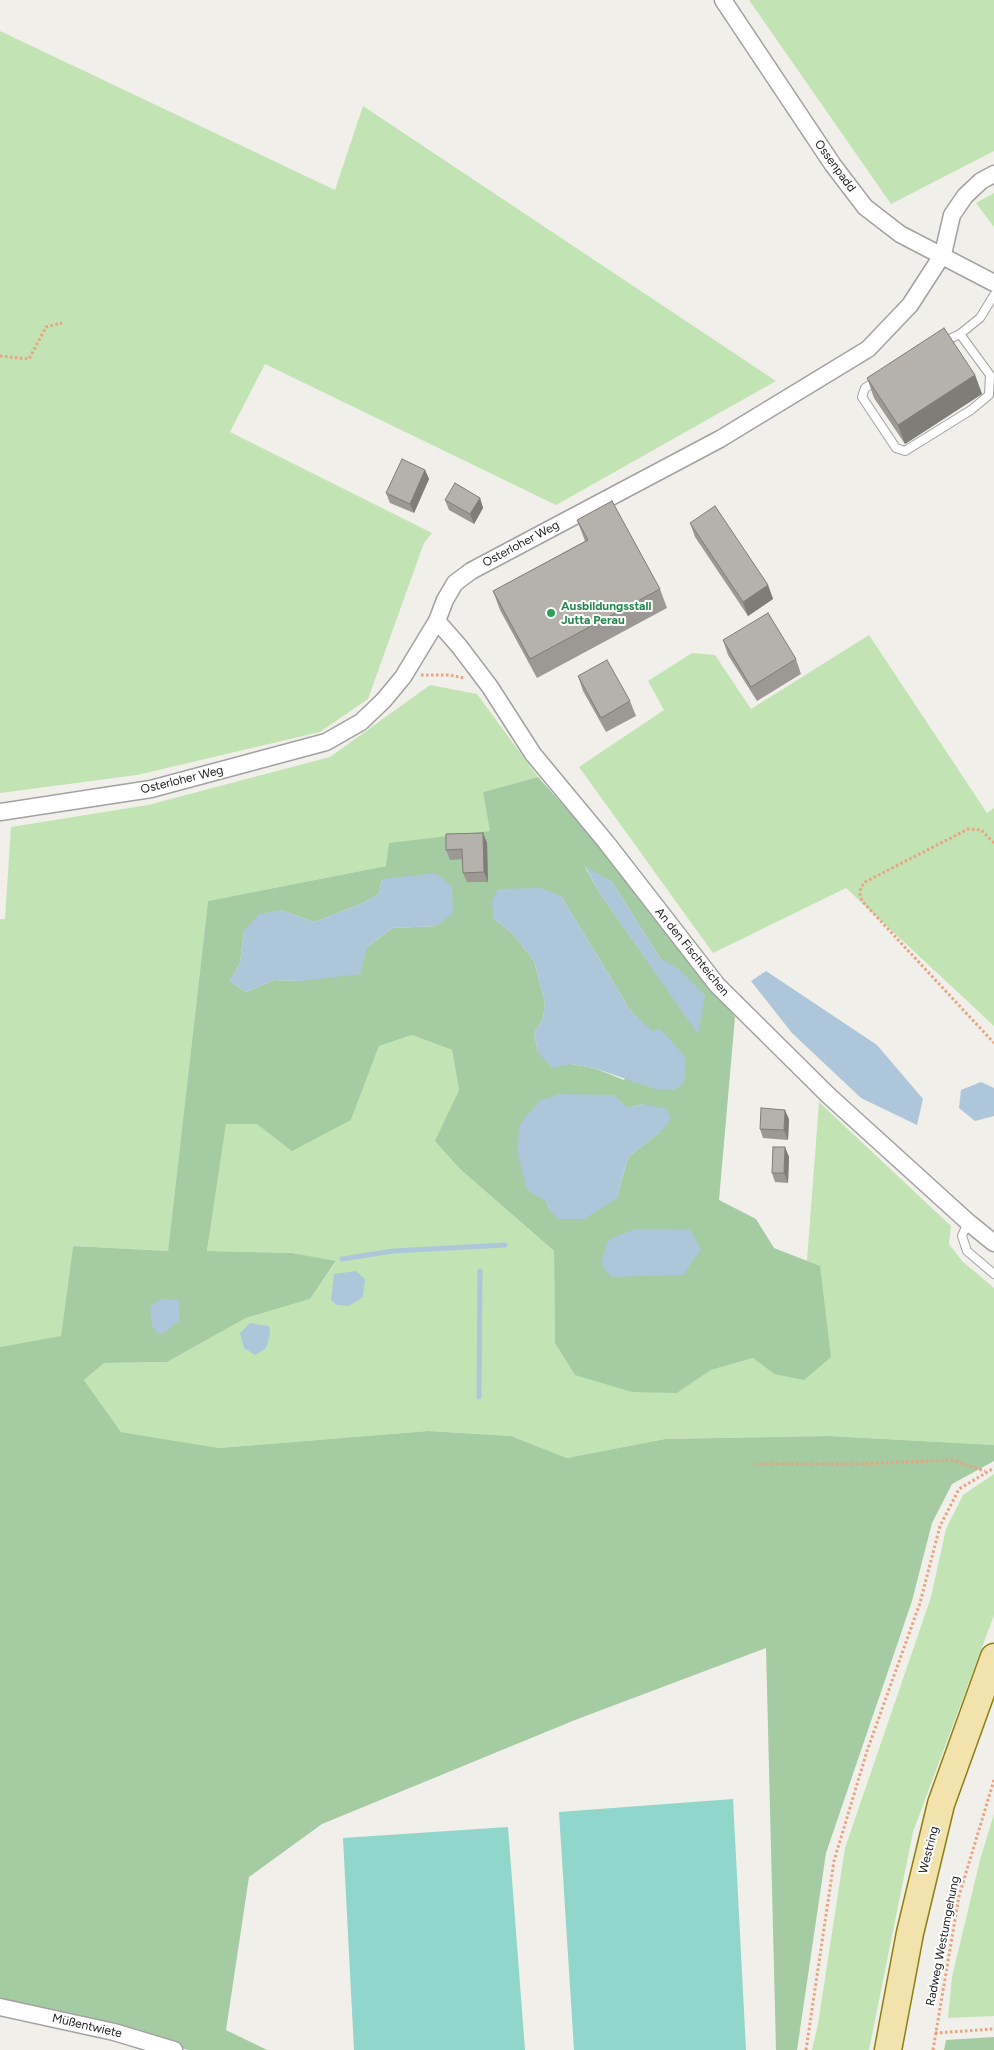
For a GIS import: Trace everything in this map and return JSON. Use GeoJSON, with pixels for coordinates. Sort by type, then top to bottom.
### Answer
{"type":"FeatureCollection","features":[{"type":"Feature","properties":{"kind":"main road","name":"Westring"},"geometry":{"type":"LineString","coordinates":[[888,2050],[910,1933],[941,1804],[994,1657]]}},
{"type":"Feature","properties":{"kind":"street","name":"Ossenpadd"},"geometry":{"type":"LineString","coordinates":[[723,0],[833,165],[865,207],[900,234],[943,254],[994,283]]}},
{"type":"Feature","properties":{"kind":"street","name":"Osterloher Weg"},"geometry":{"type":"LineString","coordinates":[[0,812],[151,789],[326,742],[361,722],[384,700],[403,677],[437,621],[455,583],[471,571],[720,439],[868,349],[910,305],[943,254],[952,215],[970,191],[981,181],[994,174]]}},
{"type":"Feature","properties":{"kind":"street","name":"An den Fischteichen"},"geometry":{"type":"LineString","coordinates":[[437,621],[460,646],[490,687],[533,754],[606,842],[717,985],[828,1095],[968,1222],[994,1243]]}},
{"type":"Feature","properties":{"kind":"street","name":"Müßentwiete"},"geometry":{"type":"LineString","coordinates":[[0,2007],[114,2032],[174,2050]]}},
{"type":"Feature","properties":{"kind":"lane"},"geometry":{"type":"LineString","coordinates":[[937,345],[960,334],[980,318],[994,295]]}},
{"type":"Feature","properties":{"kind":"lane"},"geometry":{"type":"LineString","coordinates":[[889,373],[865,388],[862,397],[896,448],[905,451],[971,410],[989,395],[990,375],[960,334]]}},
{"type":"Feature","properties":{"kind":"lane"},"geometry":{"type":"LineString","coordinates":[[968,1222],[962,1236],[967,1251],[994,1274]]}},
{"type":"Feature","properties":{"kind":"path"},"geometry":{"type":"LineString","coordinates":[[0,356],[29,359],[46,327],[62,323]]}},
{"type":"Feature","properties":{"kind":"path"},"geometry":{"type":"LineString","coordinates":[[403,677],[449,675],[490,687]]}},
{"type":"Feature","properties":{"kind":"path"},"geometry":{"type":"LineString","coordinates":[[994,843],[981,830],[968,829],[865,882],[861,887],[860,894],[862,901],[994,1043]]}},
{"type":"Feature","properties":{"kind":"path"},"geometry":{"type":"LineString","coordinates":[[756,1464],[859,1464],[951,1460],[986,1471]]}},
{"type":"Feature","properties":{"kind":"path"},"geometry":{"type":"LineString","coordinates":[[806,2050],[834,1861],[866,1752],[920,1603],[940,1526],[960,1489],[986,1471],[994,1468]]}},
{"type":"Feature","properties":{"kind":"path","name":"Radweg Westumgehung"},"geometry":{"type":"LineString","coordinates":[[933,2050],[959,1896],[994,1780]]}},
{"type":"Feature","properties":{"kind":"path"},"geometry":{"type":"LineString","coordinates":[[935,2033],[994,2029]]}},
{"type":"Feature","properties":{"kind":"green space"},"geometry":{"type":"Polygon","coordinates":[[[749,0],[994,0],[994,151],[891,204],[749,0]]]}},
{"type":"Feature","properties":{"kind":"green space"},"geometry":{"type":"Polygon","coordinates":[[[0,31],[335,190],[363,106],[776,381],[556,505],[265,364],[230,432],[432,533],[424,543],[368,699],[320,732],[137,775],[0,793],[0,31]]]}},
{"type":"Feature","properties":{"kind":"green space"},"geometry":{"type":"Polygon","coordinates":[[[994,193],[994,227],[976,203],[994,193]]]}},
{"type":"Feature","properties":{"kind":"green space"},"geometry":{"type":"Polygon","coordinates":[[[869,635],[987,813],[994,808],[994,1026],[846,888],[713,953],[579,767],[664,710],[648,681],[692,653],[715,655],[751,709],[869,635]]]}},
{"type":"Feature","properties":{"kind":"green space"},"geometry":{"type":"Polygon","coordinates":[[[430,685],[477,694],[538,777],[483,792],[491,831],[448,837],[386,866],[208,901],[168,1251],[73,1246],[61,1337],[0,1347],[0,919],[5,919],[11,827],[148,805],[330,757],[430,685]]]}},
{"type":"Feature","properties":{"kind":"green space"},"geometry":{"type":"Polygon","coordinates":[[[538,777],[599,845],[735,1017],[719,1200],[756,1219],[774,1248],[820,1266],[831,1357],[804,1380],[774,1374],[753,1358],[711,1370],[677,1393],[632,1392],[575,1375],[555,1343],[554,1251],[460,1169],[435,1141],[459,1090],[452,1050],[412,1035],[379,1046],[351,1120],[292,1151],[257,1124],[226,1124],[207,1251],[292,1253],[336,1261],[310,1299],[246,1318],[167,1362],[104,1363],[84,1380],[121,1432],[219,1448],[428,1431],[511,1436],[567,1458],[665,1439],[829,1436],[994,1445],[994,1461],[952,1484],[932,1523],[912,1601],[826,1853],[797,2050],[776,2050],[766,1648],[575,1720],[322,1824],[249,1877],[226,2030],[267,2050],[188,2050],[115,2028],[0,2002],[0,1347],[61,1336],[73,1246],[168,1251],[208,901],[386,866],[389,843],[490,831],[483,792],[538,777]],[[585,867],[599,892],[698,1033],[660,958],[612,882],[585,867]],[[382,879],[379,894],[363,903],[315,922],[281,910],[244,931],[240,963],[230,981],[246,992],[274,980],[302,981],[367,947],[393,928],[437,926],[382,879]],[[561,896],[493,918],[513,934],[534,961],[545,1002],[543,1019],[534,1033],[538,1052],[571,1064],[594,1068],[624,1080],[652,1032],[630,1010],[561,896]],[[642,1104],[628,1108],[546,1201],[550,1211],[617,1198],[628,1157],[660,1132],[642,1104]]]}},
{"type":"Feature","properties":{"kind":"green space"},"geometry":{"type":"Polygon","coordinates":[[[412,1035],[452,1050],[459,1090],[436,1141],[460,1169],[554,1251],[555,1343],[677,1393],[711,1370],[753,1358],[774,1374],[820,1267],[807,1261],[819,1102],[951,1226],[949,1244],[962,1261],[994,1288],[994,1445],[829,1436],[665,1439],[567,1458],[511,1436],[428,1431],[219,1448],[121,1432],[84,1380],[104,1363],[167,1362],[246,1318],[310,1299],[336,1262],[292,1253],[207,1251],[226,1123],[351,1120],[379,1046],[412,1035]]]}},
{"type":"Feature","properties":{"kind":"green space"},"geometry":{"type":"Polygon","coordinates":[[[994,1474],[994,1615],[913,1832],[869,2050],[812,2050],[818,2024],[845,1848],[931,1597],[946,1529],[963,1495],[994,1474]]]}},
{"type":"Feature","properties":{"kind":"green space"},"geometry":{"type":"Polygon","coordinates":[[[994,1814],[994,2016],[948,2018],[952,1977],[980,1860],[994,1814]]]}},
{"type":"Feature","properties":{"kind":"green space"},"geometry":{"type":"Polygon","coordinates":[[[994,2037],[994,2050],[944,2050],[946,2040],[994,2037]]]}},
{"type":"Feature","properties":{"kind":"shaded area"},"geometry":{"type":"Polygon","coordinates":[[[585,866],[612,882],[660,958],[680,970],[705,995],[698,1034],[599,892],[585,866]]]}},
{"type":"Feature","properties":{"kind":"shaded area"},"geometry":{"type":"Polygon","coordinates":[[[436,873],[452,886],[453,913],[437,926],[393,928],[367,947],[360,974],[302,981],[274,980],[246,992],[230,981],[240,963],[244,931],[259,914],[281,910],[315,922],[363,903],[379,894],[382,879],[436,873]]]}},
{"type":"Feature","properties":{"kind":"shaded area"},"geometry":{"type":"Polygon","coordinates":[[[540,888],[561,896],[630,1010],[652,1031],[660,1029],[686,1057],[684,1083],[674,1090],[655,1089],[594,1068],[571,1064],[552,1068],[538,1052],[534,1033],[543,1019],[545,1002],[534,961],[513,934],[493,918],[492,901],[498,889],[540,888]]]}},
{"type":"Feature","properties":{"kind":"shaded area"},"geometry":{"type":"Polygon","coordinates":[[[766,971],[877,1045],[923,1099],[917,1125],[861,1098],[792,1033],[751,981],[766,971]]]}},
{"type":"Feature","properties":{"kind":"shaded area"},"geometry":{"type":"Polygon","coordinates":[[[981,1082],[994,1088],[994,1116],[975,1121],[959,1108],[961,1090],[981,1082]]]}},
{"type":"Feature","properties":{"kind":"shaded area"},"geometry":{"type":"Polygon","coordinates":[[[559,1094],[614,1095],[628,1108],[642,1104],[667,1109],[671,1119],[660,1132],[628,1157],[617,1198],[584,1219],[559,1219],[550,1211],[546,1201],[527,1190],[517,1151],[520,1124],[539,1101],[559,1094]]]}},
{"type":"Feature","properties":{"kind":"shaded area"},"geometry":{"type":"Polygon","coordinates":[[[635,1229],[690,1230],[701,1249],[683,1275],[611,1277],[601,1263],[608,1240],[635,1229]]]}},
{"type":"Feature","properties":{"kind":"shaded area"},"geometry":{"type":"Polygon","coordinates":[[[356,1271],[365,1279],[363,1297],[349,1306],[337,1305],[331,1300],[334,1274],[356,1271]]]}},
{"type":"Feature","properties":{"kind":"shaded area"},"geometry":{"type":"Polygon","coordinates":[[[162,1299],[179,1300],[180,1320],[161,1335],[152,1327],[150,1306],[162,1299]]]}},
{"type":"Feature","properties":{"kind":"shaded area"},"geometry":{"type":"Polygon","coordinates":[[[250,1323],[269,1326],[270,1335],[266,1348],[255,1355],[244,1348],[240,1333],[250,1323]]]}},
{"type":"Feature","properties":{"kind":"shaded area"},"geometry":{"type":"Polygon","coordinates":[[[733,1799],[746,2050],[574,2050],[559,1812],[733,1799]]]}},
{"type":"Feature","properties":{"kind":"shaded area"},"geometry":{"type":"Polygon","coordinates":[[[508,1827],[525,2050],[354,2050],[343,1838],[508,1827]]]}},
{"type":"Feature","properties":{"kind":"building"},"geometry":{"type":"Polygon","coordinates":[[[944,328],[975,375],[898,425],[867,378],[944,328]]]}},
{"type":"Feature","properties":{"kind":"building"},"geometry":{"type":"Polygon","coordinates":[[[402,459],[425,470],[410,504],[386,493],[402,459]]]}},
{"type":"Feature","properties":{"kind":"building"},"geometry":{"type":"Polygon","coordinates":[[[455,483],[480,498],[470,514],[445,500],[455,483]]]}},
{"type":"Feature","properties":{"kind":"building"},"geometry":{"type":"Polygon","coordinates":[[[612,501],[660,589],[530,659],[493,591],[588,540],[577,520],[612,501]]]}},
{"type":"Feature","properties":{"kind":"building"},"geometry":{"type":"Polygon","coordinates":[[[715,506],[768,585],[743,602],[690,523],[715,506]]]}},
{"type":"Feature","properties":{"kind":"building"},"geometry":{"type":"Polygon","coordinates":[[[768,613],[796,659],[751,687],[723,640],[768,613]]]}},
{"type":"Feature","properties":{"kind":"building"},"geometry":{"type":"Polygon","coordinates":[[[607,660],[630,701],[601,718],[578,676],[607,660]]]}},
{"type":"Feature","properties":{"kind":"building"},"geometry":{"type":"Polygon","coordinates":[[[483,833],[484,872],[463,873],[462,849],[446,850],[446,834],[483,833]]]}},
{"type":"Feature","properties":{"kind":"building"},"geometry":{"type":"Polygon","coordinates":[[[761,1108],[785,1110],[784,1130],[760,1129],[761,1108]]]}},
{"type":"Feature","properties":{"kind":"building"},"geometry":{"type":"Polygon","coordinates":[[[773,1147],[785,1147],[784,1173],[772,1173],[773,1147]]]}},
{"type":"Feature","properties":{"kind":"waterway"},"geometry":{"type":"LineString","coordinates":[[342,1259],[393,1251],[505,1245]]}},
{"type":"Feature","properties":{"kind":"waterway"},"geometry":{"type":"LineString","coordinates":[[479,1397],[480,1271]]}},
{"type":"Feature","properties":{"kind":"place","name":"Ausbildungsstall Jutta Perau"},"geometry":{"type":"Point","coordinates":[551,613]}}]}
